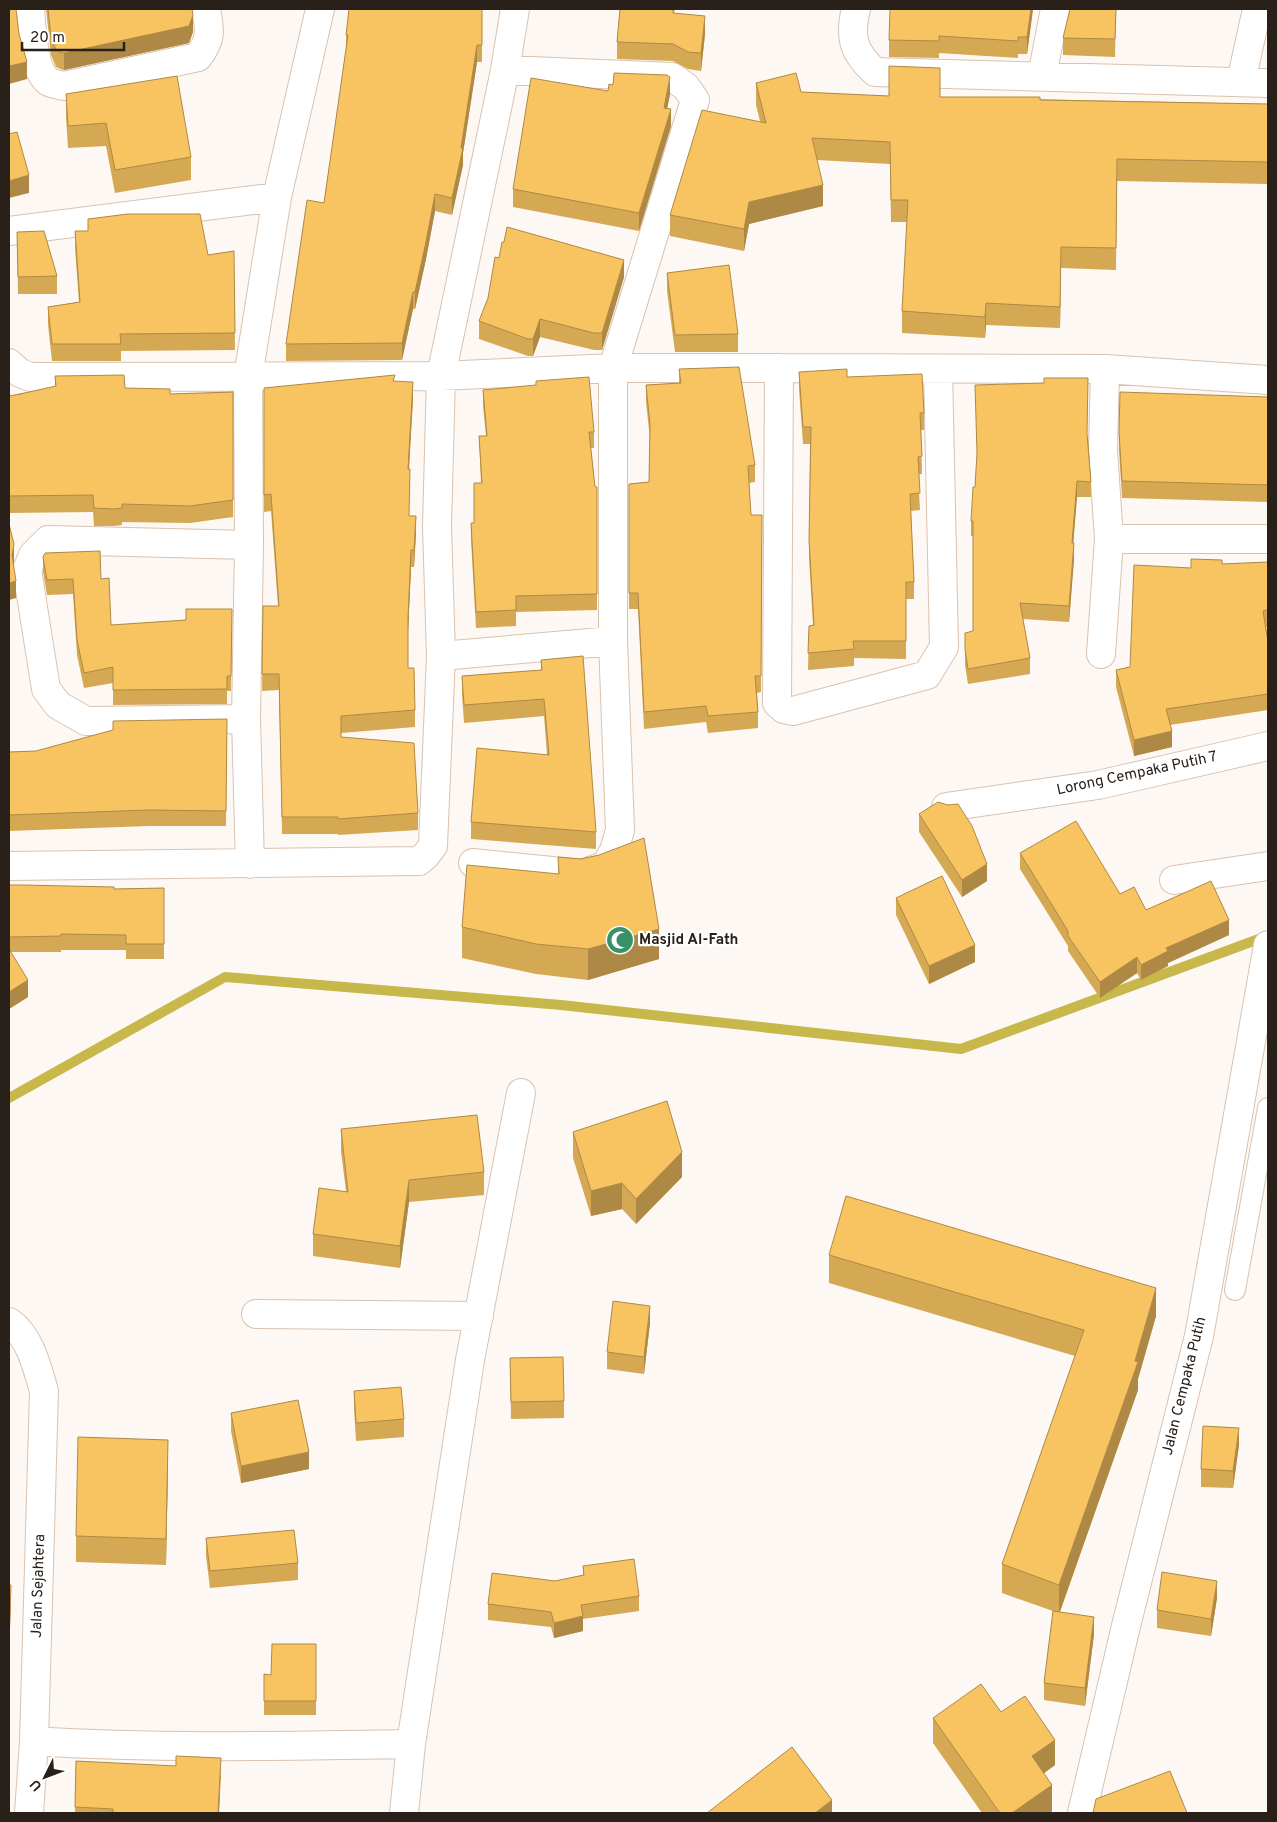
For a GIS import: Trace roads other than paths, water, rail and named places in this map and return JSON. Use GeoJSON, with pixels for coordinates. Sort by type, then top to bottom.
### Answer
{"type":"FeatureCollection","features":[{"type":"Feature","properties":{"kind":"street"},"geometry":{"type":"LineString","coordinates":[[30,9],[36,60],[42,75],[50,82],[64,86],[198,57],[208,44],[210,30],[206,9]]}},
{"type":"Feature","properties":{"kind":"street"},"geometry":{"type":"LineString","coordinates":[[250,864],[246,719],[248,376],[277,197],[320,9]]}},
{"type":"Feature","properties":{"kind":"street"},"geometry":{"type":"LineString","coordinates":[[9,866],[418,861],[426,855],[432,846],[441,656],[437,526],[441,376],[515,9]]}},
{"type":"Feature","properties":{"kind":"street"},"geometry":{"type":"LineString","coordinates":[[856,9],[852,27],[856,49],[862,60],[875,72],[1268,83]]}},
{"type":"Feature","properties":{"kind":"street"},"geometry":{"type":"LineString","coordinates":[[1042,76],[1055,9]]}},
{"type":"Feature","properties":{"kind":"street"},"geometry":{"type":"LineString","coordinates":[[1241,82],[1257,9]]}},
{"type":"Feature","properties":{"kind":"street"},"geometry":{"type":"LineString","coordinates":[[473,863],[582,874],[606,865],[614,851],[620,830],[613,641],[613,368],[695,100],[686,87],[672,77],[504,70]]}},
{"type":"Feature","properties":{"kind":"street"},"geometry":{"type":"LineString","coordinates":[[9,231],[277,197]]}},
{"type":"Feature","properties":{"kind":"street"},"geometry":{"type":"LineString","coordinates":[[9,363],[20,373],[30,377],[441,376],[613,368],[779,368],[1105,369],[1268,380]]}},
{"type":"Feature","properties":{"kind":"street"},"geometry":{"type":"LineString","coordinates":[[779,368],[777,703],[784,709],[793,711],[927,675],[944,646],[938,369]]}},
{"type":"Feature","properties":{"kind":"street"},"geometry":{"type":"LineString","coordinates":[[1101,654],[1109,539],[1103,450],[1105,369]]}},
{"type":"Feature","properties":{"kind":"street"},"geometry":{"type":"LineString","coordinates":[[1109,539],[1268,539]]}},
{"type":"Feature","properties":{"kind":"street"},"geometry":{"type":"LineString","coordinates":[[246,719],[86,721],[58,706],[46,689],[26,570],[32,555],[48,540],[248,545]]}},
{"type":"Feature","properties":{"kind":"street"},"geometry":{"type":"LineString","coordinates":[[441,656],[613,641]]}},
{"type":"Feature","properties":{"kind":"street","name":"Lorong Cempaka Putih 7"},"geometry":{"type":"LineString","coordinates":[[946,807],[1098,785],[1268,746]]}},
{"type":"Feature","properties":{"kind":"street"},"geometry":{"type":"LineString","coordinates":[[1174,880],[1268,866]]}},
{"type":"Feature","properties":{"kind":"street","name":"Jalan Cempaka Putih"},"geometry":{"type":"LineString","coordinates":[[1082,1813],[1126,1626],[1199,1336],[1267,950]]}},
{"type":"Feature","properties":{"kind":"street"},"geometry":{"type":"LineString","coordinates":[[404,1813],[411,1744],[470,1360],[521,1093]]}},
{"type":"Feature","properties":{"kind":"street"},"geometry":{"type":"LineString","coordinates":[[256,1314],[479,1316]]}},
{"type":"Feature","properties":{"kind":"street","name":"Jalan Sejahtera"},"geometry":{"type":"LineString","coordinates":[[9,1322],[20,1332],[35,1360],[44,1391],[34,1740],[29,1813]]}},
{"type":"Feature","properties":{"kind":"street"},"geometry":{"type":"LineString","coordinates":[[34,1740],[118,1746],[411,1744]]}},
{"type":"Feature","properties":{"kind":"lane"},"geometry":{"type":"LineString","coordinates":[[1235,1290],[1268,1108]]}},
{"type":"Feature","properties":{"kind":"waterway"},"geometry":{"type":"LineString","coordinates":[[9,1098],[225,977],[561,1005],[961,1049],[1267,936]]}},
{"type":"Feature","properties":{"kind":"place","name":"Masjid Al-Fath"},"geometry":{"type":"Point","coordinates":[620,940]}}]}
